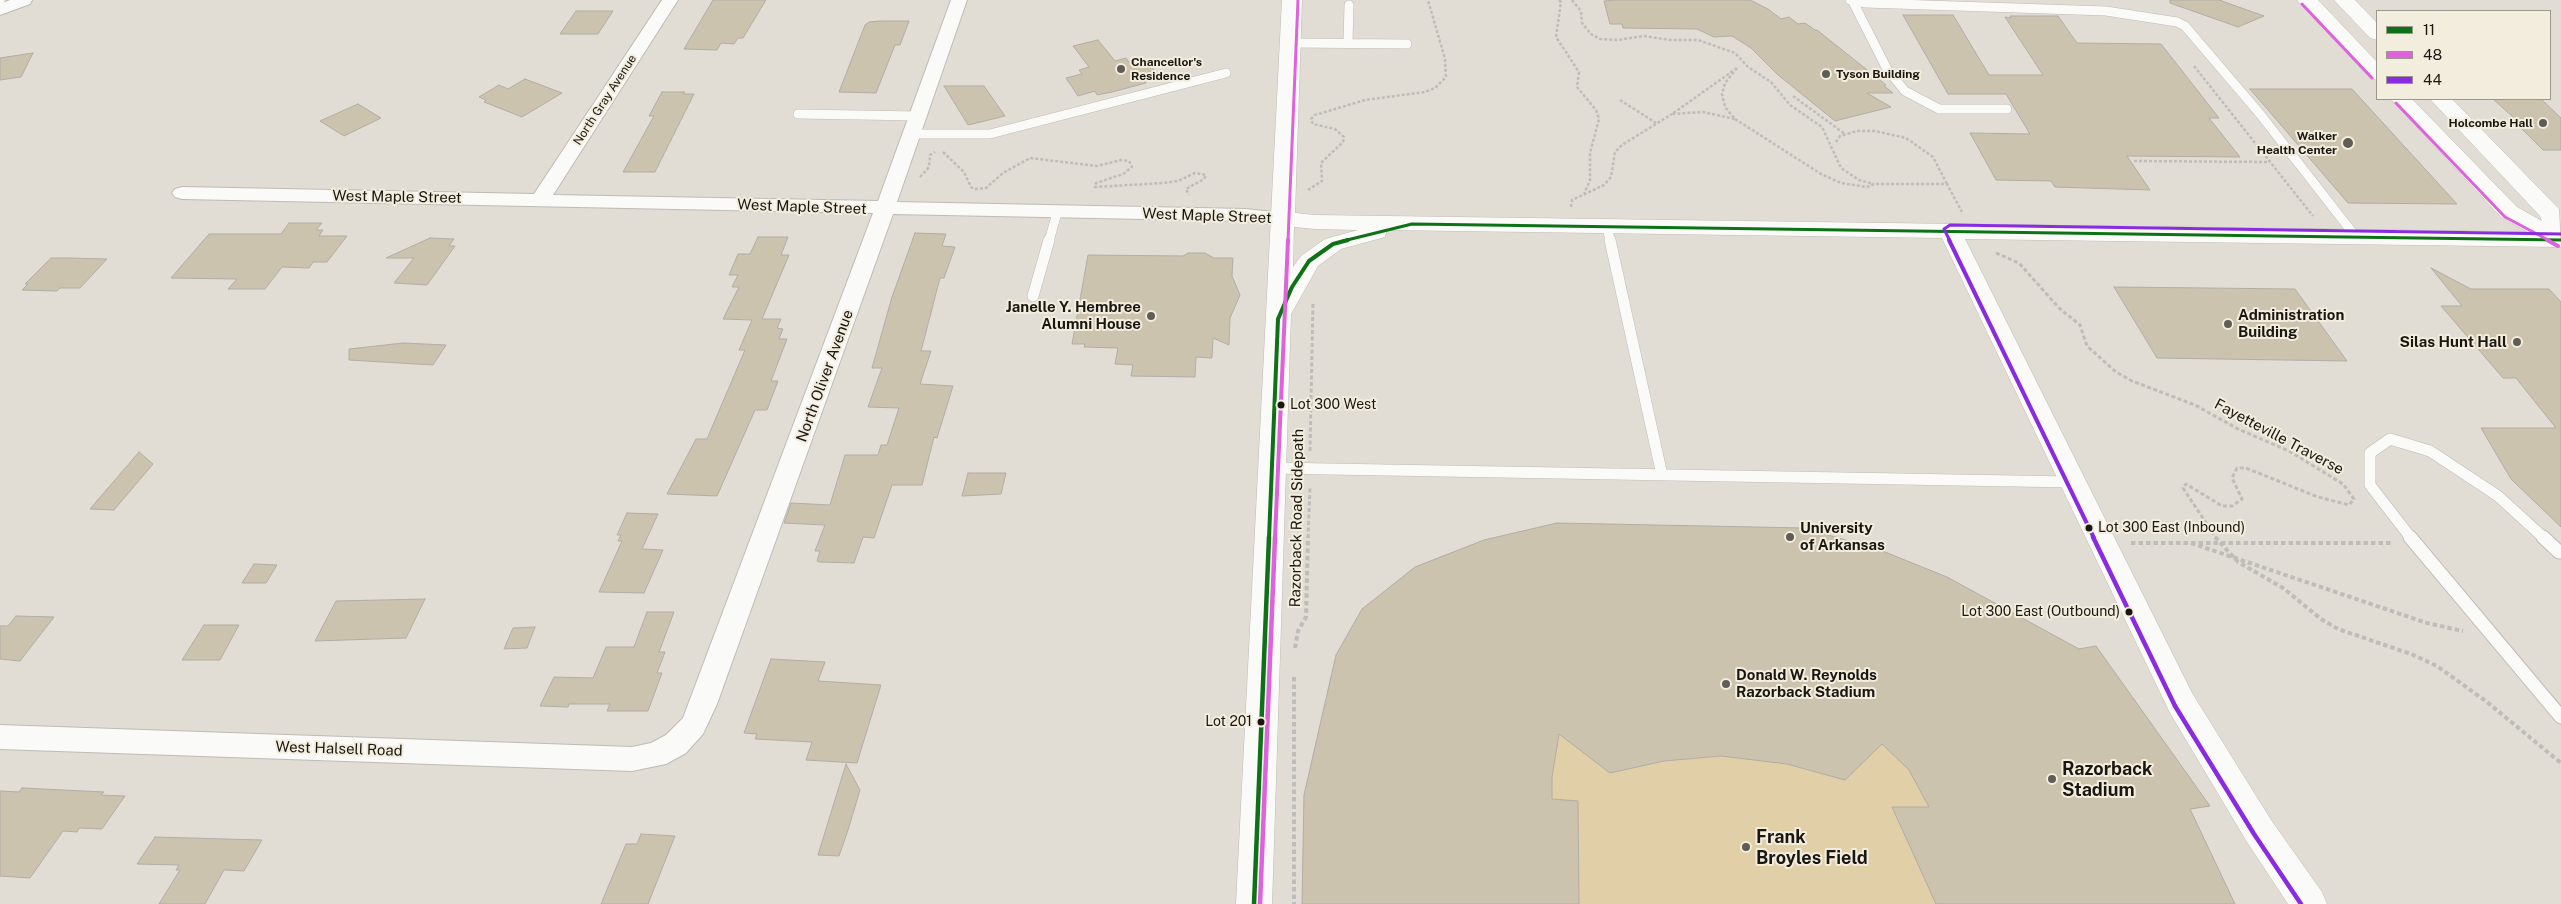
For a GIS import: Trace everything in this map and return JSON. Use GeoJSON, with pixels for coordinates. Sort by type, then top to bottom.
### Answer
{"type":"FeatureCollection","features":[{"type":"Feature","properties":{"kind":"main road"},"geometry":{"type":"LineString","coordinates":[[1254,904],[1292,0]]}},
{"type":"Feature","properties":{"kind":"main road"},"geometry":{"type":"LineString","coordinates":[[2307,0],[2376,73]]}},
{"type":"Feature","properties":{"kind":"main road"},"geometry":{"type":"LineString","coordinates":[[2344,0],[2376,33]]}},
{"type":"Feature","properties":{"kind":"main road"},"geometry":{"type":"LineString","coordinates":[[2402,100],[2509,212],[2561,240]]}},
{"type":"Feature","properties":{"kind":"main road"},"geometry":{"type":"LineString","coordinates":[[2441,100],[2551,214],[2561,240]]}},
{"type":"Feature","properties":{"kind":"main road","name":"West Maple Street"},"geometry":{"type":"LineString","coordinates":[[1282,219],[1315,222],[1412,224],[2561,240]]}},
{"type":"Feature","properties":{"kind":"main road"},"geometry":{"type":"LineString","coordinates":[[1278,319],[1292,287],[1309,261],[1333,244],[1412,224]]}},
{"type":"Feature","properties":{"kind":"main road"},"geometry":{"type":"LineString","coordinates":[[1950,231],[2181,703],[2259,831],[2309,904]]}},
{"type":"Feature","properties":{"kind":"street"},"geometry":{"type":"LineString","coordinates":[[0,9],[24,0]]}},
{"type":"Feature","properties":{"kind":"street","name":"North Gray Avenue"},"geometry":{"type":"LineString","coordinates":[[540,200],[670,0]]}},
{"type":"Feature","properties":{"kind":"street","name":"North Oliver Avenue"},"geometry":{"type":"LineString","coordinates":[[676,744],[693,726],[703,704],[916,125],[958,0]]}},
{"type":"Feature","properties":{"kind":"street","name":"West Maple Street"},"geometry":{"type":"LineString","coordinates":[[182,193],[540,200],[889,199],[1057,213],[1245,215],[1282,219]]}},
{"type":"Feature","properties":{"kind":"street","name":"West Halsell Road"},"geometry":{"type":"LineString","coordinates":[[0,737],[632,759],[656,754],[676,744]]}},
{"type":"Feature","properties":{"kind":"lane"},"geometry":{"type":"LineString","coordinates":[[0,0],[0,9]]}},
{"type":"Feature","properties":{"kind":"lane"},"geometry":{"type":"LineString","coordinates":[[1851,0],[1887,69],[1905,91],[1939,108],[2007,109]]}},
{"type":"Feature","properties":{"kind":"lane"},"geometry":{"type":"LineString","coordinates":[[1851,0],[1866,3],[2106,11],[2177,22],[2185,26],[2260,114],[2356,237]]}},
{"type":"Feature","properties":{"kind":"lane"},"geometry":{"type":"LineString","coordinates":[[1348,43],[1349,5]]}},
{"type":"Feature","properties":{"kind":"lane"},"geometry":{"type":"LineString","coordinates":[[1291,43],[1406,44]]}},
{"type":"Feature","properties":{"kind":"lane"},"geometry":{"type":"LineString","coordinates":[[798,114],[990,134],[1226,73]]}},
{"type":"Feature","properties":{"kind":"lane"},"geometry":{"type":"LineString","coordinates":[[1033,296],[1057,213]]}},
{"type":"Feature","properties":{"kind":"lane"},"geometry":{"type":"LineString","coordinates":[[1607,226],[1662,475]]}},
{"type":"Feature","properties":{"kind":"lane"},"geometry":{"type":"LineString","coordinates":[[2559,552],[2490,491],[2430,451],[2390,439],[2370,453],[2370,485],[2415,544],[2561,717]]}},
{"type":"Feature","properties":{"kind":"lane"},"geometry":{"type":"LineString","coordinates":[[1272,468],[2072,482]]}},
{"type":"Feature","properties":{"kind":"path"},"geometry":{"type":"LineString","coordinates":[[1300,193],[1319,185],[1322,181],[1321,163],[1343,142],[1344,137],[1335,129],[1313,124],[1311,120],[1315,116],[1365,100],[1425,92],[1435,88],[1446,77],[1446,65],[1428,0]]}},
{"type":"Feature","properties":{"kind":"path"},"geometry":{"type":"LineString","coordinates":[[1559,0],[1561,2],[1556,37],[1579,72],[1577,87],[1596,110],[1599,120],[1590,152],[1590,181],[1584,193]]}},
{"type":"Feature","properties":{"kind":"path"},"geometry":{"type":"LineString","coordinates":[[1572,0],[1581,11],[1582,23],[1591,34],[1600,39],[1617,40],[1644,36],[1670,40],[1698,40],[1735,53],[1748,67],[1771,82],[1790,105],[1822,127],[1841,168],[1859,180],[1874,184]]}},
{"type":"Feature","properties":{"kind":"path"},"geometry":{"type":"LineString","coordinates":[[2189,60],[2316,220]]}},
{"type":"Feature","properties":{"kind":"path"},"geometry":{"type":"LineString","coordinates":[[1574,226],[1571,210],[1572,200],[1604,185],[1611,177],[1615,152],[1622,145],[1672,114],[1736,68],[1725,83],[1722,94],[1725,107],[1735,119],[1827,177],[1856,187],[1874,184],[1926,184]]}},
{"type":"Feature","properties":{"kind":"path"},"geometry":{"type":"LineString","coordinates":[[1793,96],[1845,135]]}},
{"type":"Feature","properties":{"kind":"path"},"geometry":{"type":"LineString","coordinates":[[1620,100],[1656,123]]}},
{"type":"Feature","properties":{"kind":"path"},"geometry":{"type":"LineString","coordinates":[[1672,114],[1703,112],[1735,119]]}},
{"type":"Feature","properties":{"kind":"path"},"geometry":{"type":"LineString","coordinates":[[1836,142],[1840,136],[1857,131],[1875,132],[1906,138],[1919,145],[1933,157],[1947,184]]}},
{"type":"Feature","properties":{"kind":"path"},"geometry":{"type":"LineString","coordinates":[[889,199],[912,188],[929,167],[930,155],[941,151],[949,155],[964,172],[971,187],[974,189],[986,188],[1003,173],[1030,158],[1097,166],[1120,160],[1129,161],[1132,167],[1123,174],[1096,183],[1095,187],[1163,183],[1178,181],[1195,173],[1203,173],[1206,175],[1204,179],[1186,189],[1192,197]]}},
{"type":"Feature","properties":{"kind":"path"},"geometry":{"type":"LineString","coordinates":[[2134,161],[2270,162]]}},
{"type":"Feature","properties":{"kind":"path","name":"Fayetteville Traverse"},"geometry":{"type":"LineString","coordinates":[[1991,251],[2019,264],[2059,308],[2080,325],[2087,346],[2116,372],[2132,382],[2195,405],[2238,429],[2289,452],[2343,484],[2354,499],[2348,505],[2318,497],[2246,468],[2237,468],[2234,472],[2232,478],[2242,499],[2232,506],[2222,506],[2212,502],[2186,484],[2183,488],[2219,542],[2238,562],[2283,588],[2321,619],[2338,629],[2411,654],[2437,666],[2487,702],[2561,763]]}},
{"type":"Feature","properties":{"kind":"path","name":"Razorback Road Sidepath"},"geometry":{"type":"LineString","coordinates":[[1294,651],[1298,631],[1306,617],[1312,301]]}},
{"type":"Feature","properties":{"kind":"path"},"geometry":{"type":"LineString","coordinates":[[2191,542],[2427,623],[2495,637]]}},
{"type":"Feature","properties":{"kind":"path"},"geometry":{"type":"LineString","coordinates":[[2130,543],[2415,544]]}},
{"type":"Feature","properties":{"kind":"path"},"geometry":{"type":"LineString","coordinates":[[1294,668],[1294,904]]}},
{"type":"Feature","properties":{"kind":"shaded area","name":"Donald W. Reynolds Razorback Stadium"},"geometry":{"type":"Polygon","coordinates":[[[1557,523],[1805,528],[1880,550],[1947,577],[2055,653],[2096,646],[2210,806],[2190,810],[2235,904],[1302,904],[1304,795],[1337,654],[1362,609],[1415,567],[1484,540],[1557,523]]]}},
{"type":"Feature","properties":{"kind":"building"},"geometry":{"type":"Polygon","coordinates":[[[713,0],[766,0],[743,38],[738,38],[734,44],[721,43],[717,50],[684,49],[713,0]]]}},
{"type":"Feature","properties":{"kind":"building","name":"Tyson Building"},"geometry":{"type":"Polygon","coordinates":[[[1750,0],[1768,9],[1781,19],[1789,17],[1798,24],[1805,23],[1817,30],[1886,85],[1884,86],[1893,93],[1867,93],[1891,107],[1835,121],[1777,74],[1751,48],[1732,36],[1714,37],[1697,29],[1623,28],[1622,24],[1610,24],[1604,1],[1750,0]]]}},
{"type":"Feature","properties":{"kind":"building"},"geometry":{"type":"Polygon","coordinates":[[[2170,0],[2219,0],[2264,16],[2238,27],[2170,3],[2170,0]]]}},
{"type":"Feature","properties":{"kind":"building"},"geometry":{"type":"Polygon","coordinates":[[[576,11],[613,11],[598,34],[560,34],[576,11]]]}},
{"type":"Feature","properties":{"kind":"building"},"geometry":{"type":"Polygon","coordinates":[[[1903,15],[1953,15],[1989,75],[2043,75],[2005,17],[2011,18],[2010,16],[2058,16],[2077,43],[2161,44],[2219,118],[2209,118],[2240,157],[2127,156],[2150,190],[2055,187],[2051,181],[1996,180],[1970,133],[2030,134],[2006,94],[1948,94],[1903,15]]]}},
{"type":"Feature","properties":{"kind":"building"},"geometry":{"type":"Polygon","coordinates":[[[909,21],[900,45],[895,45],[876,93],[839,92],[865,25],[869,22],[909,21]]]}},
{"type":"Feature","properties":{"kind":"building","name":"Chancellor's Residence"},"geometry":{"type":"Polygon","coordinates":[[[1098,40],[1115,61],[1126,58],[1129,62],[1144,58],[1158,75],[1143,79],[1146,83],[1112,92],[1097,95],[1095,91],[1078,96],[1066,78],[1082,74],[1079,70],[1089,67],[1073,46],[1098,40]]]}},
{"type":"Feature","properties":{"kind":"building"},"geometry":{"type":"Polygon","coordinates":[[[33,53],[21,77],[0,80],[0,58],[33,53]]]}},
{"type":"Feature","properties":{"kind":"building"},"geometry":{"type":"Polygon","coordinates":[[[525,79],[562,93],[522,117],[484,102],[486,100],[479,97],[499,85],[508,89],[525,79]]]}},
{"type":"Feature","properties":{"kind":"building"},"geometry":{"type":"Polygon","coordinates":[[[944,86],[984,86],[1005,116],[968,125],[944,86]]]}},
{"type":"Feature","properties":{"kind":"building","name":"Walker Health Center"},"geometry":{"type":"Polygon","coordinates":[[[2250,89],[2352,89],[2457,204],[2348,203],[2250,89]]]}},
{"type":"Feature","properties":{"kind":"building"},"geometry":{"type":"Polygon","coordinates":[[[662,92],[694,94],[655,172],[623,172],[654,116],[649,116],[662,92]]]}},
{"type":"Feature","properties":{"kind":"building","name":"Holcombe Hall"},"geometry":{"type":"Polygon","coordinates":[[[2494,100],[2542,100],[2561,118],[2561,150],[2543,150],[2520,127],[2524,127],[2494,100]]]}},
{"type":"Feature","properties":{"kind":"building"},"geometry":{"type":"Polygon","coordinates":[[[358,104],[381,118],[344,136],[320,121],[358,104]]]}},
{"type":"Feature","properties":{"kind":"building"},"geometry":{"type":"Polygon","coordinates":[[[289,223],[322,223],[316,230],[323,230],[319,236],[347,236],[327,262],[313,262],[309,268],[282,267],[265,289],[228,289],[237,279],[171,278],[209,234],[281,234],[289,223]]]}},
{"type":"Feature","properties":{"kind":"building"},"geometry":{"type":"Polygon","coordinates":[[[915,233],[946,234],[942,246],[955,247],[944,278],[940,278],[921,351],[931,351],[920,384],[953,386],[937,438],[934,437],[922,485],[892,485],[874,538],[863,537],[854,563],[820,562],[817,561],[820,551],[815,551],[825,525],[784,523],[791,503],[830,505],[845,455],[878,455],[881,445],[887,445],[899,408],[868,407],[882,368],[872,368],[892,297],[915,233]]]}},
{"type":"Feature","properties":{"kind":"building"},"geometry":{"type":"Polygon","coordinates":[[[758,237],[788,237],[781,255],[789,255],[762,319],[781,319],[777,328],[783,329],[779,339],[787,339],[771,381],[778,381],[767,410],[755,410],[717,496],[667,494],[696,439],[707,439],[745,350],[739,350],[752,320],[723,319],[739,287],[732,287],[738,275],[729,275],[738,254],[750,254],[758,237]]]}},
{"type":"Feature","properties":{"kind":"building"},"geometry":{"type":"Polygon","coordinates":[[[430,238],[454,239],[449,246],[455,246],[427,285],[394,283],[414,258],[386,258],[430,238]]]}},
{"type":"Feature","properties":{"kind":"building","name":"Janelle Y. Hembree Alumni House"},"geometry":{"type":"Polygon","coordinates":[[[1188,253],[1205,253],[1214,258],[1233,258],[1232,276],[1240,295],[1230,318],[1229,345],[1213,338],[1212,358],[1196,357],[1195,377],[1131,376],[1133,365],[1115,364],[1118,348],[1084,347],[1085,344],[1072,344],[1088,255],[1183,256],[1188,253]]]}},
{"type":"Feature","properties":{"kind":"building"},"geometry":{"type":"Polygon","coordinates":[[[51,258],[107,259],[80,288],[60,288],[57,291],[22,290],[28,284],[25,284],[51,258]]]}},
{"type":"Feature","properties":{"kind":"building","name":"Silas Hunt Hall"},"geometry":{"type":"Polygon","coordinates":[[[2431,268],[2471,289],[2549,289],[2561,302],[2561,527],[2511,479],[2481,428],[2556,428],[2516,378],[2503,378],[2441,306],[2462,306],[2431,268]]]}},
{"type":"Feature","properties":{"kind":"building","name":"Administration Building"},"geometry":{"type":"Polygon","coordinates":[[[2114,287],[2295,289],[2347,361],[2157,358],[2114,287]]]}},
{"type":"Feature","properties":{"kind":"building"},"geometry":{"type":"Polygon","coordinates":[[[403,343],[446,345],[433,365],[349,360],[349,349],[403,343]]]}},
{"type":"Feature","properties":{"kind":"building"},"geometry":{"type":"Polygon","coordinates":[[[139,452],[153,464],[114,510],[90,509],[139,452]]]}},
{"type":"Feature","properties":{"kind":"building"},"geometry":{"type":"Polygon","coordinates":[[[968,473],[1006,473],[1001,494],[962,496],[968,473]]]}},
{"type":"Feature","properties":{"kind":"building"},"geometry":{"type":"Polygon","coordinates":[[[627,513],[658,514],[642,549],[663,550],[644,593],[599,592],[622,541],[618,541],[621,535],[617,535],[627,513]]]}},
{"type":"Feature","properties":{"kind":"building","name":"Donald W. Reynolds Razorback Stadium"},"geometry":{"type":"Polygon","coordinates":[[[1557,523],[1804,528],[1880,550],[1947,577],[2079,649],[2096,646],[2210,806],[2190,809],[2235,904],[1936,904],[1892,807],[1929,807],[1909,770],[1882,744],[1845,780],[1787,764],[1721,756],[1664,761],[1610,773],[1559,734],[1552,777],[1552,799],[1578,801],[1579,904],[1302,904],[1304,795],[1336,655],[1362,609],[1415,567],[1484,540],[1557,523]]]}},
{"type":"Feature","properties":{"kind":"building"},"geometry":{"type":"Polygon","coordinates":[[[254,564],[277,565],[266,583],[242,583],[254,564]]]}},
{"type":"Feature","properties":{"kind":"building"},"geometry":{"type":"Polygon","coordinates":[[[425,599],[406,638],[315,641],[336,601],[425,599]]]}},
{"type":"Feature","properties":{"kind":"building"},"geometry":{"type":"Polygon","coordinates":[[[647,612],[674,612],[659,652],[665,652],[657,673],[662,673],[648,711],[607,711],[610,704],[569,704],[568,707],[540,706],[554,677],[593,678],[606,647],[634,647],[647,612]]]}},
{"type":"Feature","properties":{"kind":"building"},"geometry":{"type":"Polygon","coordinates":[[[16,616],[54,617],[20,661],[0,659],[0,626],[8,626],[16,616]]]}},
{"type":"Feature","properties":{"kind":"building"},"geometry":{"type":"Polygon","coordinates":[[[204,625],[239,625],[220,660],[182,660],[204,625]]]}},
{"type":"Feature","properties":{"kind":"building"},"geometry":{"type":"Polygon","coordinates":[[[535,627],[527,648],[504,649],[513,628],[535,627]]]}},
{"type":"Feature","properties":{"kind":"building"},"geometry":{"type":"Polygon","coordinates":[[[771,659],[825,662],[818,681],[881,685],[857,763],[806,760],[812,742],[755,739],[757,734],[744,733],[771,659]]]}},
{"type":"Feature","properties":{"kind":"building"},"geometry":{"type":"Polygon","coordinates":[[[846,764],[860,790],[848,830],[839,856],[818,855],[846,764]]]}},
{"type":"Feature","properties":{"kind":"building"},"geometry":{"type":"Polygon","coordinates":[[[22,788],[104,792],[101,795],[125,796],[102,829],[79,828],[77,832],[63,831],[30,878],[0,876],[0,791],[19,792],[22,788]]]}},
{"type":"Feature","properties":{"kind":"building"},"geometry":{"type":"Polygon","coordinates":[[[641,834],[675,836],[648,904],[601,904],[626,844],[637,844],[641,834]]]}},
{"type":"Feature","properties":{"kind":"building"},"geometry":{"type":"Polygon","coordinates":[[[155,837],[262,840],[244,871],[224,870],[205,904],[159,904],[180,870],[176,870],[179,865],[137,864],[155,837]]]}},
{"type":"Feature","properties":{"kind":"transit line","name":"48"},"geometry":{"type":"LineString","coordinates":[[1260,904],[1298,0]]}},
{"type":"Feature","properties":{"kind":"transit line","name":"48"},"geometry":{"type":"LineString","coordinates":[[2302,4],[2372,78]]}},
{"type":"Feature","properties":{"kind":"transit line","name":"48"},"geometry":{"type":"LineString","coordinates":[[2396,103],[2505,217],[2558,246]]}},
{"type":"Feature","properties":{"kind":"transit line","name":"11"},"geometry":{"type":"LineString","coordinates":[[1254,904],[1278,319],[1292,287],[1309,261],[1333,244],[1412,224],[2561,240]]}},
{"type":"Feature","properties":{"kind":"transit line","name":"44"},"geometry":{"type":"LineString","coordinates":[[2301,904],[2254,834],[2175,706],[1944,229],[1950,225],[2561,234]]}},
{"type":"Feature","properties":{"kind":"place","name":"Chancellor's Residence"},"geometry":{"type":"Point","coordinates":[1121,69]}},
{"type":"Feature","properties":{"kind":"place","name":"Tyson Building"},"geometry":{"type":"Point","coordinates":[1826,74]}},
{"type":"Feature","properties":{"kind":"place","name":"Holcombe Hall"},"geometry":{"type":"Point","coordinates":[2543,123]}},
{"type":"Feature","properties":{"kind":"place","name":"Walker Health Center"},"geometry":{"type":"Point","coordinates":[2348,143]}},
{"type":"Feature","properties":{"kind":"place","name":"Janelle Y. Hembree Alumni House"},"geometry":{"type":"Point","coordinates":[1151,316]}},
{"type":"Feature","properties":{"kind":"place","name":"Administration Building"},"geometry":{"type":"Point","coordinates":[2228,324]}},
{"type":"Feature","properties":{"kind":"place","name":"Silas Hunt Hall"},"geometry":{"type":"Point","coordinates":[2517,342]}},
{"type":"Feature","properties":{"kind":"place","name":"Lot 300 West"},"geometry":{"type":"Point","coordinates":[1281,405]}},
{"type":"Feature","properties":{"kind":"place","name":"Lot 300 East (Inbound)"},"geometry":{"type":"Point","coordinates":[2089,528]}},
{"type":"Feature","properties":{"kind":"place","name":"University of Arkansas"},"geometry":{"type":"Point","coordinates":[1790,537]}},
{"type":"Feature","properties":{"kind":"place","name":"Lot 300 East (Outbound)"},"geometry":{"type":"Point","coordinates":[2129,612]}},
{"type":"Feature","properties":{"kind":"place","name":"Donald W. Reynolds Razorback Stadium"},"geometry":{"type":"Point","coordinates":[1726,684]}},
{"type":"Feature","properties":{"kind":"place","name":"Lot 201"},"geometry":{"type":"Point","coordinates":[1261,722]}},
{"type":"Feature","properties":{"kind":"place","name":"Razorback Stadium"},"geometry":{"type":"Point","coordinates":[2052,779]}},
{"type":"Feature","properties":{"kind":"place","name":"Frank Broyles Field"},"geometry":{"type":"Point","coordinates":[1746,847]}}]}
